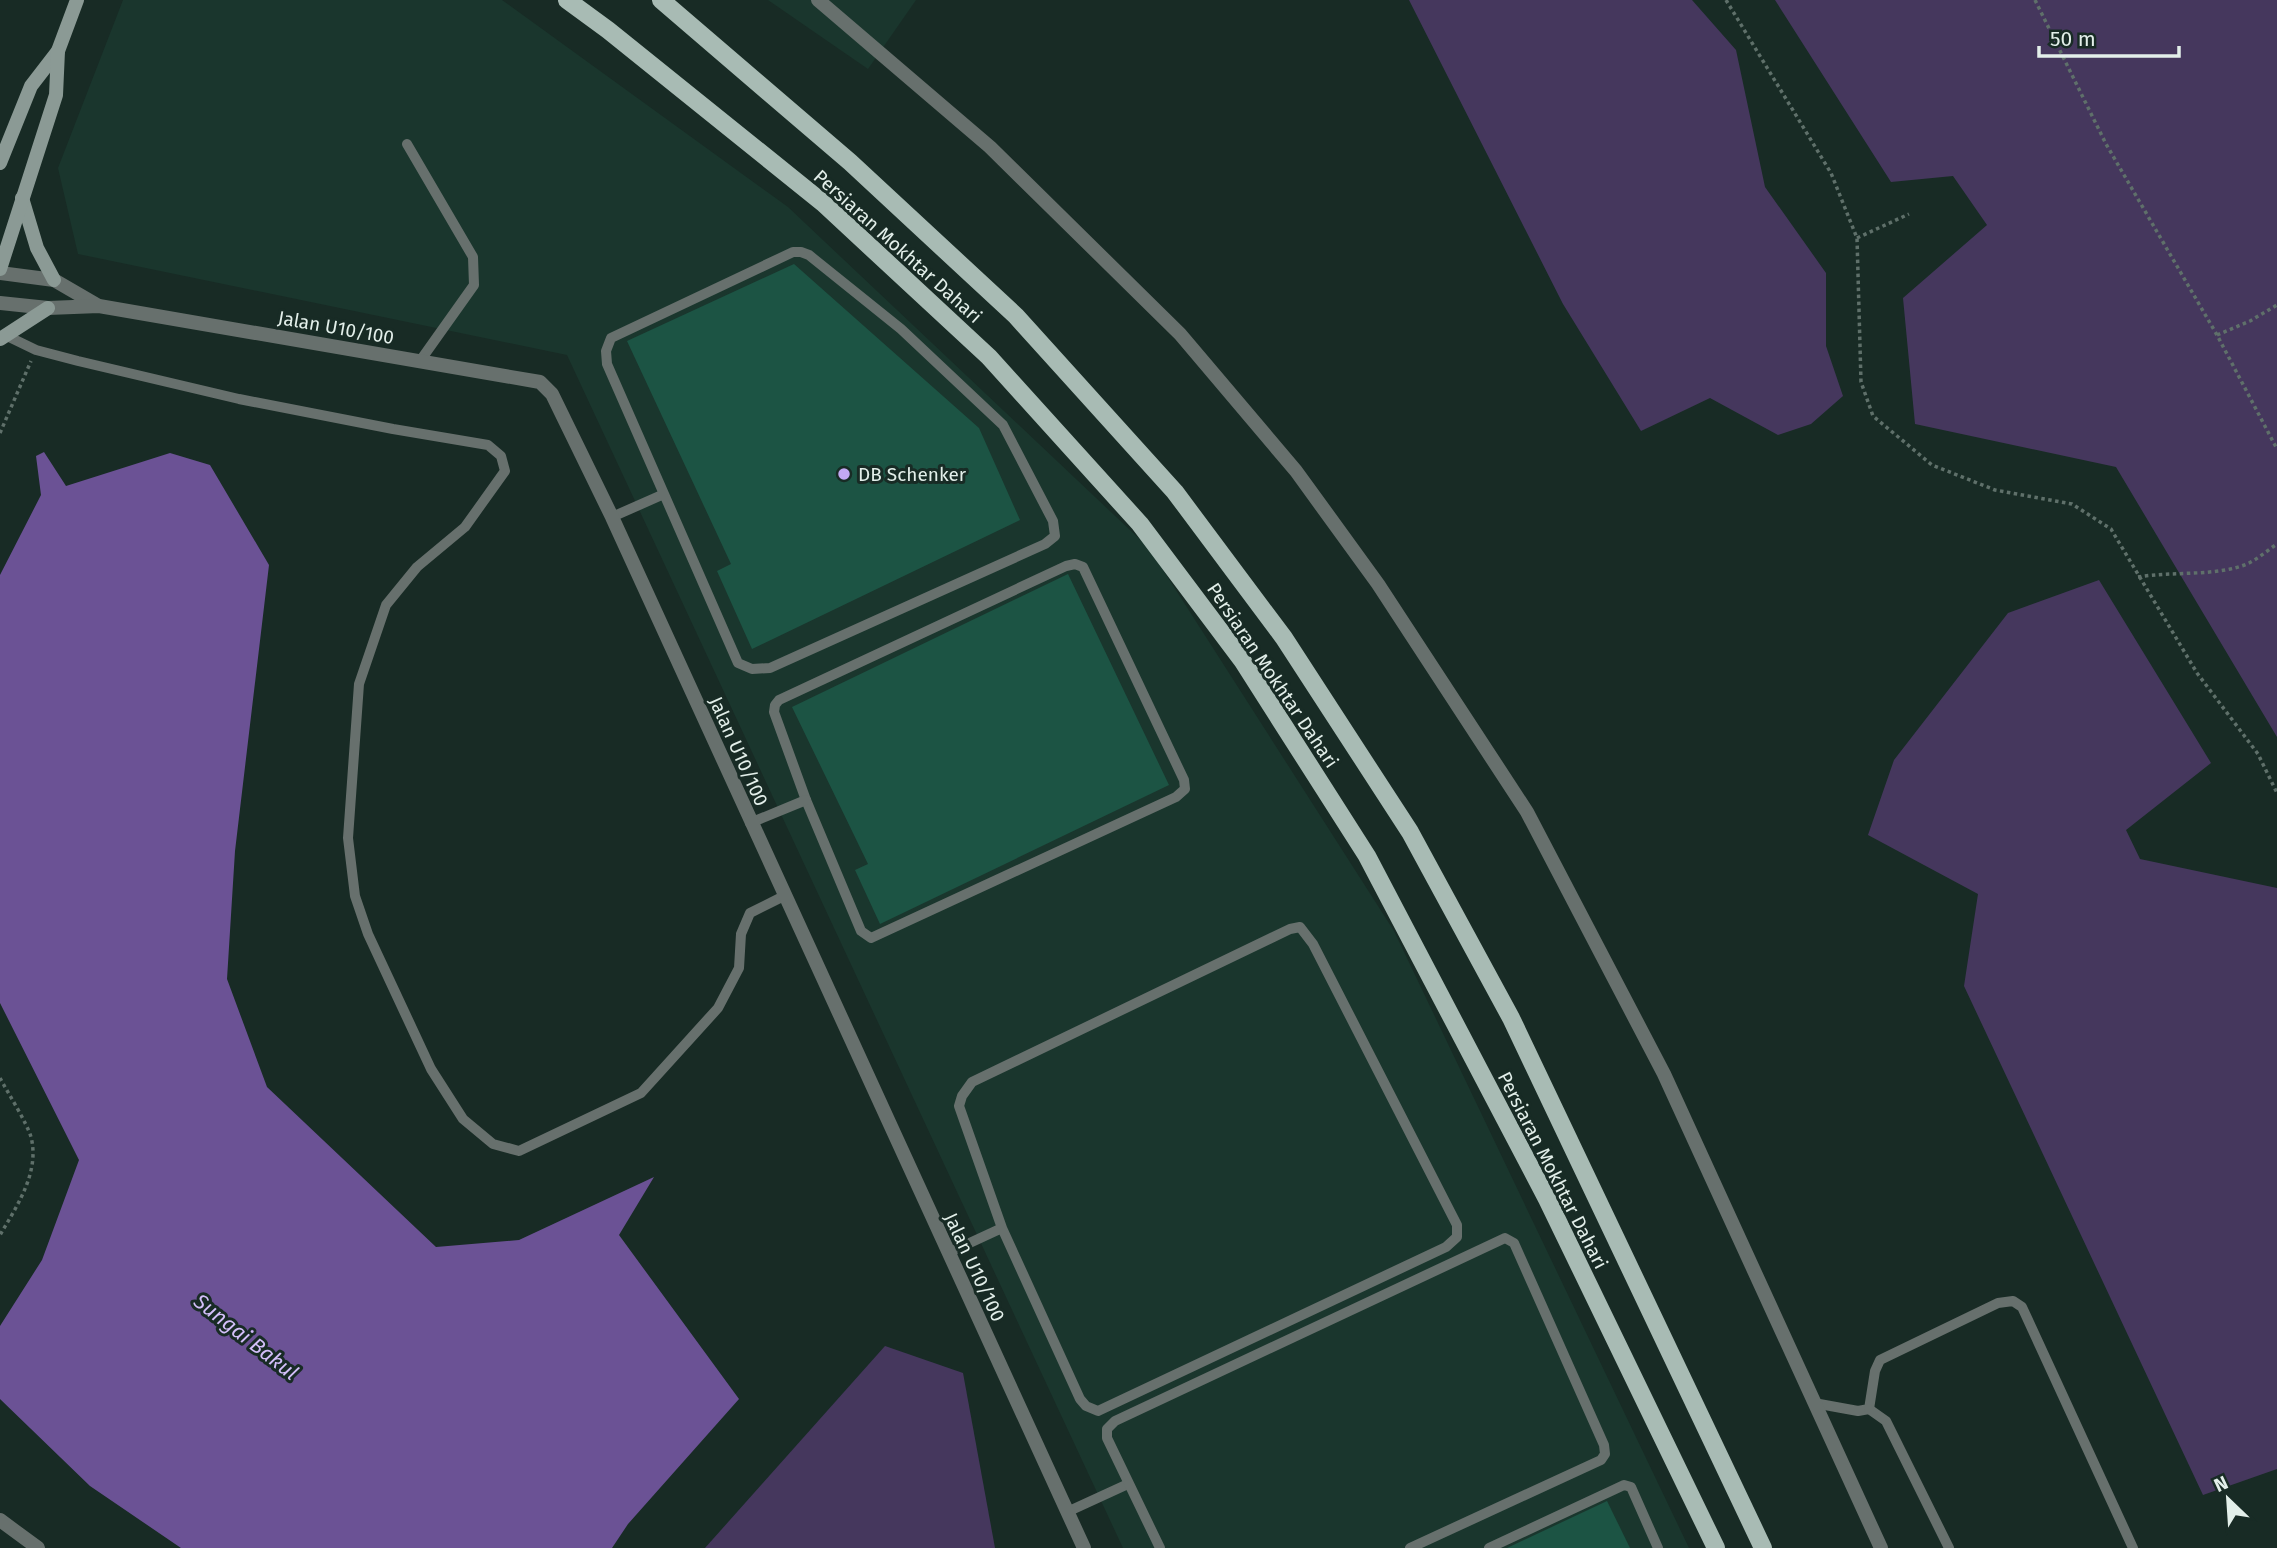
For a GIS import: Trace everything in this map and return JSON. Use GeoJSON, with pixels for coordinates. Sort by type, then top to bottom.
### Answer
{"type":"FeatureCollection","features":[{"type":"Feature","properties":{"kind":"main road","name":"Persiaran Mokhtar Dahari"},"geometry":{"type":"LineString","coordinates":[[566,0],[619,39],[823,203],[989,358],[1140,524],[1242,660],[1367,856],[1546,1199],[1716,1548]]}},
{"type":"Feature","properties":{"kind":"main road","name":"Persiaran Mokhtar Dahari"},"geometry":{"type":"LineString","coordinates":[[661,0],[850,162],[1016,316],[1175,492],[1284,638],[1409,832],[1511,1018],[1763,1548]]}},
{"type":"Feature","properties":{"kind":"street"},"geometry":{"type":"LineString","coordinates":[[0,163],[31,86],[58,51],[77,0]]}},
{"type":"Feature","properties":{"kind":"street"},"geometry":{"type":"LineString","coordinates":[[817,0],[990,147],[1180,334],[1296,471],[1370,572],[1527,812],[1664,1074],[1881,1548]]}},
{"type":"Feature","properties":{"kind":"street"},"geometry":{"type":"LineString","coordinates":[[0,271],[56,94],[58,51]]}},
{"type":"Feature","properties":{"kind":"street"},"geometry":{"type":"LineString","coordinates":[[22,196],[37,248],[54,280]]}},
{"type":"Feature","properties":{"kind":"street","name":"Jalan U10/100"},"geometry":{"type":"LineString","coordinates":[[0,271],[54,280],[99,306]]}},
{"type":"Feature","properties":{"kind":"street","name":"Jalan U10/100"},"geometry":{"type":"LineString","coordinates":[[0,303],[48,308],[99,306],[540,382],[552,394],[612,517],[1084,1548]]}},
{"type":"Feature","properties":{"kind":"street"},"geometry":{"type":"LineString","coordinates":[[3,337],[48,308]]}},
{"type":"Feature","properties":{"kind":"street"},"geometry":{"type":"LineString","coordinates":[[0,1520],[38,1548]]}},
{"type":"Feature","properties":{"kind":"lane"},"geometry":{"type":"LineString","coordinates":[[407,145],[473,257],[474,285],[419,361]]}},
{"type":"Feature","properties":{"kind":"lane"},"geometry":{"type":"LineString","coordinates":[[793,252],[801,252],[809,255],[901,330],[1003,425],[1053,521],[1055,536],[1045,544],[770,668],[752,670],[738,663],[664,495],[607,363],[606,351],[611,338],[793,252]]}},
{"type":"Feature","properties":{"kind":"lane"},"geometry":{"type":"LineString","coordinates":[[3,337],[36,350],[239,399],[393,429],[488,444],[501,456],[505,471],[465,527],[416,566],[386,605],[359,684],[348,838],[355,896],[368,934],[394,991],[431,1069],[463,1119],[493,1144],[519,1151],[641,1093],[719,1008],[739,968],[741,934],[750,913],[784,896]]}},
{"type":"Feature","properties":{"kind":"lane"},"geometry":{"type":"LineString","coordinates":[[612,517],[664,495]]}},
{"type":"Feature","properties":{"kind":"lane"},"geometry":{"type":"LineString","coordinates":[[1075,564],[1083,567],[1184,780],[1185,789],[1176,797],[871,938],[861,931],[806,800],[774,712],[779,700],[1075,564]]}},
{"type":"Feature","properties":{"kind":"lane"},"geometry":{"type":"LineString","coordinates":[[750,823],[806,800]]}},
{"type":"Feature","properties":{"kind":"lane"},"geometry":{"type":"LineString","coordinates":[[1300,928],[1313,944],[1445,1200],[1457,1225],[1457,1237],[1446,1247],[1098,1410],[1086,1406],[1080,1399],[1002,1228],[959,1106],[962,1096],[972,1082],[1290,929],[1300,928]]}},
{"type":"Feature","properties":{"kind":"lane"},"geometry":{"type":"LineString","coordinates":[[948,1254],[1002,1228]]}},
{"type":"Feature","properties":{"kind":"lane"},"geometry":{"type":"LineString","coordinates":[[1160,1548],[1107,1438],[1107,1429],[1115,1421],[1505,1238],[1514,1243],[1604,1445],[1605,1454],[1601,1460],[1410,1548]]}},
{"type":"Feature","properties":{"kind":"lane"},"geometry":{"type":"LineString","coordinates":[[1869,1409],[1875,1371],[1880,1360],[1998,1303],[2013,1301],[2022,1307],[2133,1548]]}},
{"type":"Feature","properties":{"kind":"lane"},"geometry":{"type":"LineString","coordinates":[[1814,1403],[1858,1411],[1869,1409],[1886,1421],[1949,1548]]}},
{"type":"Feature","properties":{"kind":"lane"},"geometry":{"type":"LineString","coordinates":[[1067,1512],[1128,1484]]}},
{"type":"Feature","properties":{"kind":"lane"},"geometry":{"type":"LineString","coordinates":[[1489,1548],[1624,1485],[1631,1487],[1658,1548]]}},
{"type":"Feature","properties":{"kind":"path"},"geometry":{"type":"LineString","coordinates":[[1726,0],[1831,173],[1857,238],[1861,382],[1872,416],[1932,465],[1995,490],[2071,504],[2110,529],[2197,673],[2258,754],[2277,793]]}},
{"type":"Feature","properties":{"kind":"path"},"geometry":{"type":"LineString","coordinates":[[2035,0],[2106,144],[2217,335],[2277,449]]}},
{"type":"Feature","properties":{"kind":"path"},"geometry":{"type":"LineString","coordinates":[[1857,238],[1909,214]]}},
{"type":"Feature","properties":{"kind":"path"},"geometry":{"type":"LineString","coordinates":[[2217,335],[2250,321],[2277,305]]}},
{"type":"Feature","properties":{"kind":"path"},"geometry":{"type":"LineString","coordinates":[[0,433],[36,350]]}},
{"type":"Feature","properties":{"kind":"path"},"geometry":{"type":"LineString","coordinates":[[2138,577],[2159,573],[2206,573],[2248,564],[2277,544]]}},
{"type":"Feature","properties":{"kind":"path"},"geometry":{"type":"LineString","coordinates":[[0,1078],[31,1137],[33,1169],[0,1235]]}},
{"type":"Feature","properties":{"kind":"shaded area"},"geometry":{"type":"Polygon","coordinates":[[[123,0],[502,0],[788,207],[1149,548],[1394,931],[1689,1548],[1123,1548],[567,355],[78,254],[58,168],[123,0]]]}},
{"type":"Feature","properties":{"kind":"shaded area"},"geometry":{"type":"Polygon","coordinates":[[[768,0],[916,0],[868,69],[768,0]]]}},
{"type":"Feature","properties":{"kind":"shaded area"},"geometry":{"type":"Polygon","coordinates":[[[1409,0],[1692,0],[1736,50],[1765,187],[1826,273],[1826,346],[1843,396],[1811,424],[1778,435],[1710,398],[1641,431],[1563,304],[1409,0]]]}},
{"type":"Feature","properties":{"kind":"shaded area"},"geometry":{"type":"Polygon","coordinates":[[[1775,0],[2277,0],[2277,737],[2116,467],[1915,424],[1903,298],[1987,225],[1953,176],[1891,182],[1775,0]]]}},
{"type":"Feature","properties":{"kind":"shaded area"},"geometry":{"type":"Polygon","coordinates":[[[2099,580],[2211,763],[2126,830],[2140,859],[2277,888],[2277,1469],[2203,1495],[1964,986],[1978,894],[1868,835],[1894,760],[2008,613],[2099,580]]]}},
{"type":"Feature","properties":{"kind":"shaded area"},"geometry":{"type":"Polygon","coordinates":[[[885,1346],[963,1373],[995,1548],[705,1548],[885,1346]]]}},
{"type":"Feature","properties":{"kind":"water","name":"Sungai Bakul"},"geometry":{"type":"Polygon","coordinates":[[[44,452],[66,486],[170,453],[210,465],[269,565],[235,851],[227,979],[267,1087],[436,1247],[519,1240],[654,1177],[619,1235],[739,1399],[628,1524],[612,1548],[181,1548],[90,1486],[0,1399],[0,1326],[42,1260],[79,1160],[0,1003],[0,575],[41,495],[36,456],[44,452]]]}},
{"type":"Feature","properties":{"kind":"building","name":"DB Schenker"},"geometry":{"type":"Polygon","coordinates":[[[794,264],[979,428],[1020,520],[752,649],[717,571],[731,564],[627,341],[794,264]]]}},
{"type":"Feature","properties":{"kind":"building"},"geometry":{"type":"Polygon","coordinates":[[[1068,574],[1169,785],[880,924],[855,870],[868,864],[792,707],[1068,574]]]}},
{"type":"Feature","properties":{"kind":"building"},"geometry":{"type":"Polygon","coordinates":[[[1607,1501],[1630,1548],[1507,1548],[1607,1501]]]}},
{"type":"Feature","properties":{"kind":"place","name":"DB Schenker"},"geometry":{"type":"Point","coordinates":[844,474]}}]}
